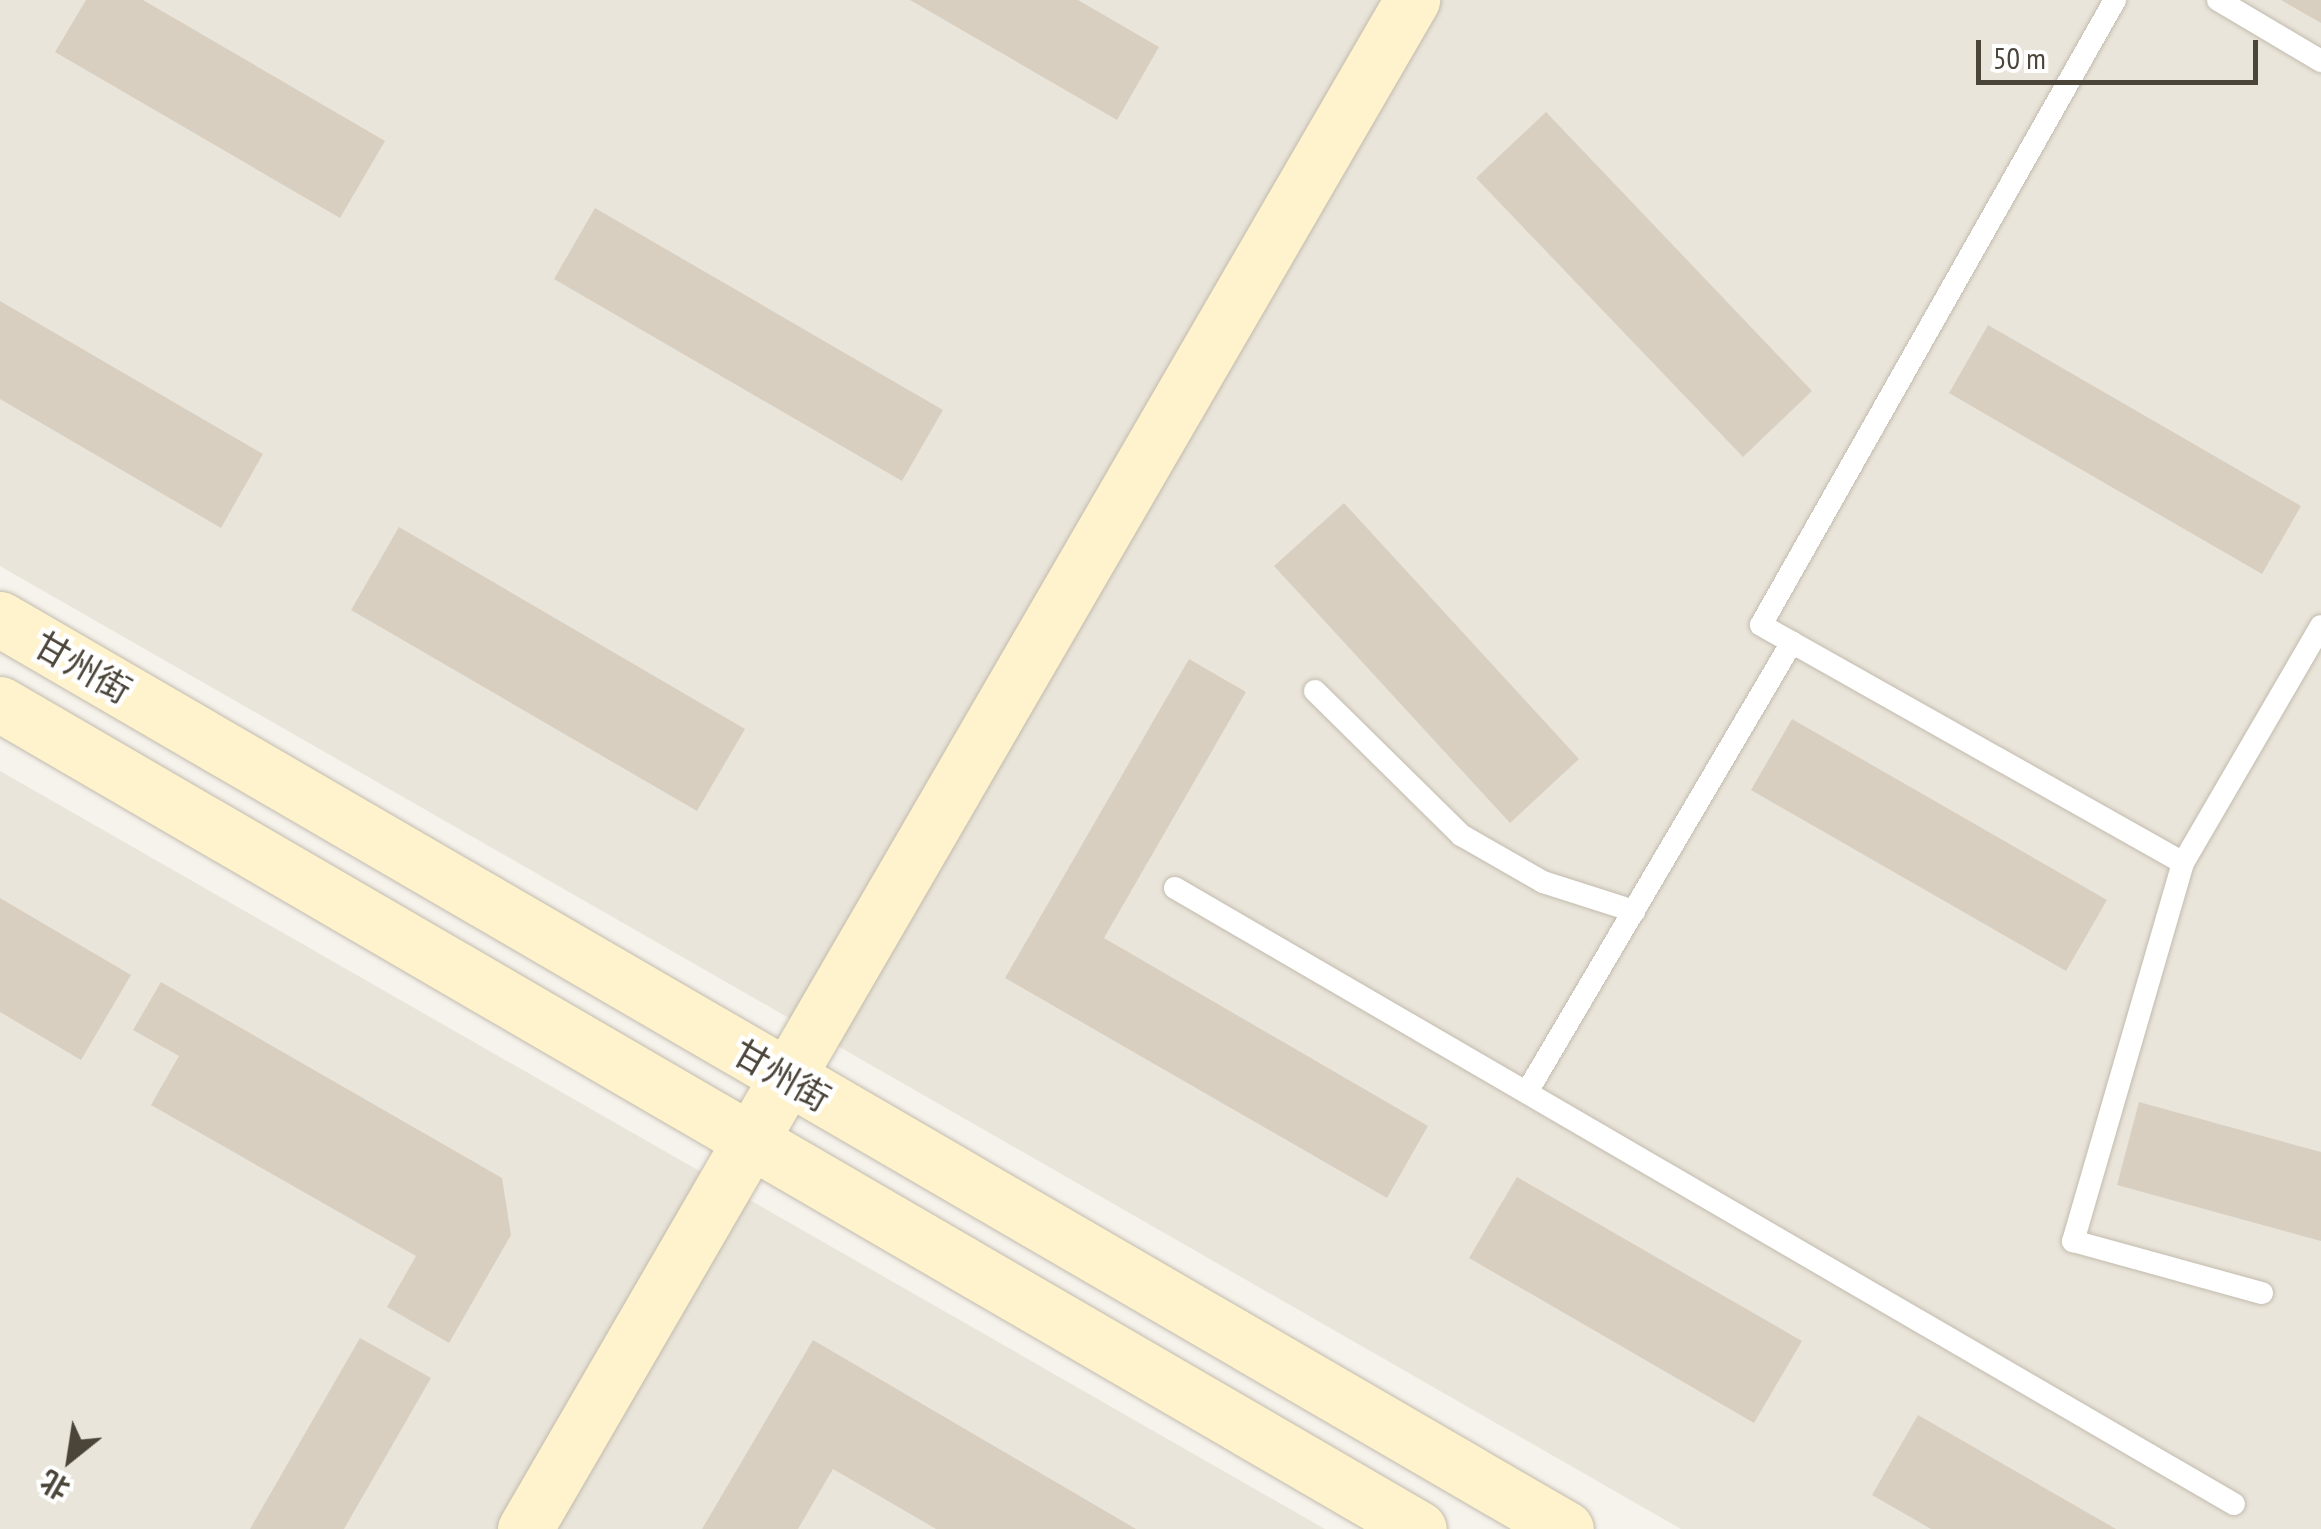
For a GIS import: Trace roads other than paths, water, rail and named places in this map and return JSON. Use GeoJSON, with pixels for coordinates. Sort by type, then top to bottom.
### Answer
{"type":"FeatureCollection","features":[{"type":"Feature","properties":{"kind":"street"},"geometry":{"type":"LineString","coordinates":[[524,1529],[1412,0]]}},
{"type":"Feature","properties":{"kind":"street","name":"甘州街"},"geometry":{"type":"LineString","coordinates":[[0,619],[1566,1529]]}},
{"type":"Feature","properties":{"kind":"street","name":"甘州街"},"geometry":{"type":"LineString","coordinates":[[0,704],[1419,1529]]}},
{"type":"Feature","properties":{"kind":"lane"},"geometry":{"type":"LineString","coordinates":[[2116,0],[1761,625],[2182,864]]}},
{"type":"Feature","properties":{"kind":"lane"},"geometry":{"type":"LineString","coordinates":[[2218,0],[2321,61]]}},
{"type":"Feature","properties":{"kind":"lane"},"geometry":{"type":"LineString","coordinates":[[2262,1293],[2074,1241],[2182,864],[2321,626]]}},
{"type":"Feature","properties":{"kind":"lane"},"geometry":{"type":"LineString","coordinates":[[1527,1092],[1792,642]]}},
{"type":"Feature","properties":{"kind":"lane"},"geometry":{"type":"LineString","coordinates":[[1315,691],[1462,835],[1544,882],[1634,911]]}},
{"type":"Feature","properties":{"kind":"lane"},"geometry":{"type":"LineString","coordinates":[[1175,888],[2234,1504]]}}]}
